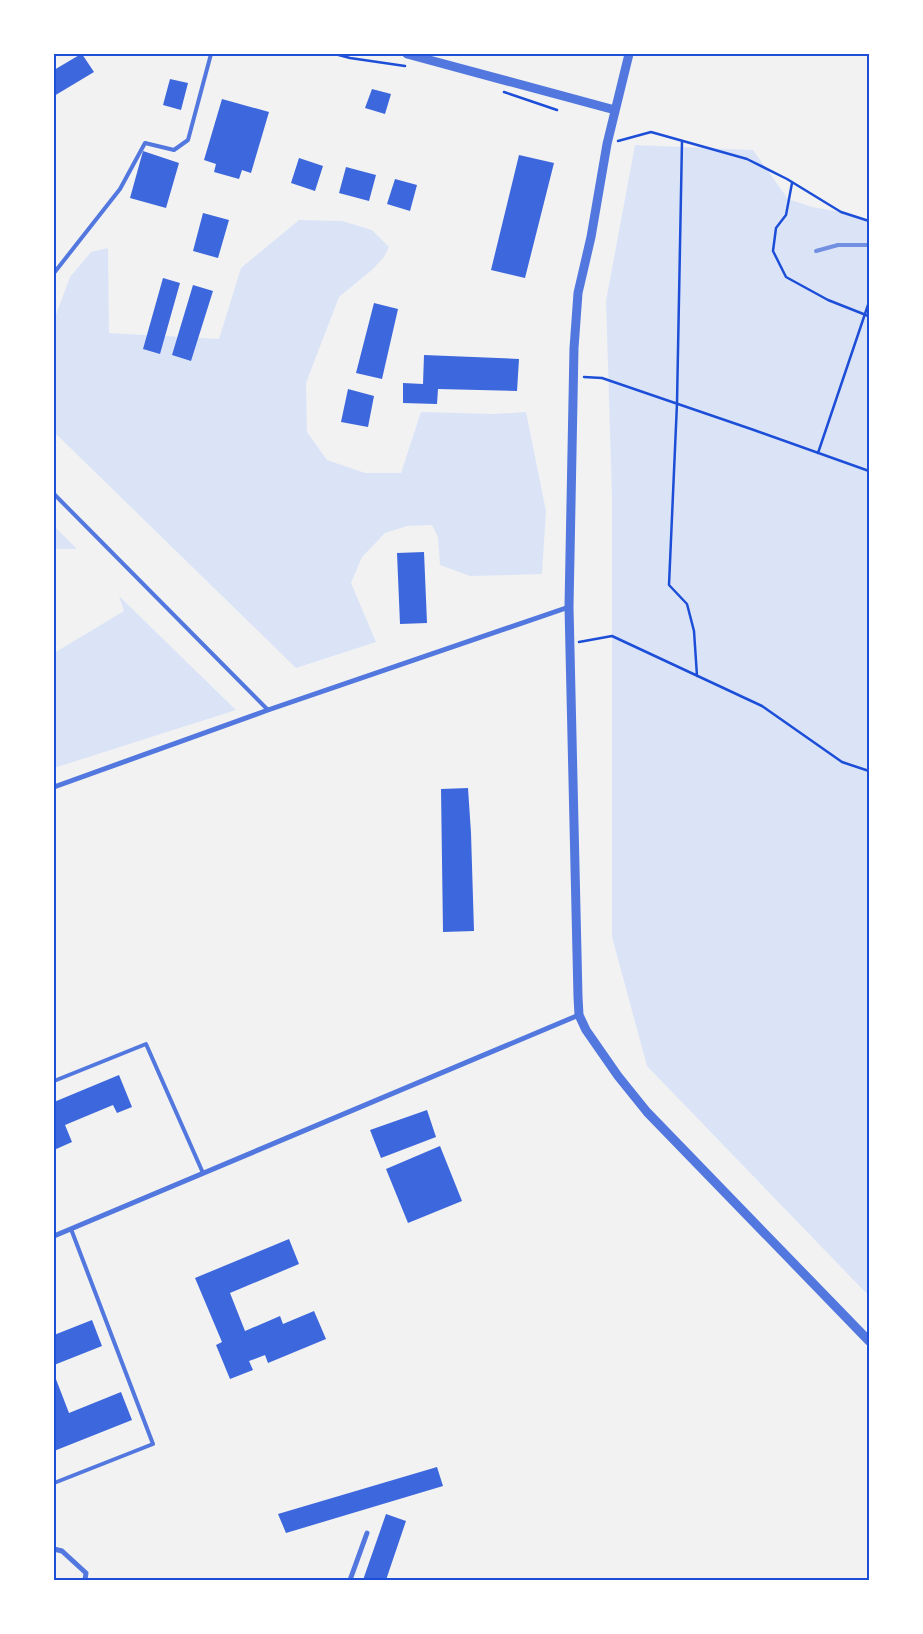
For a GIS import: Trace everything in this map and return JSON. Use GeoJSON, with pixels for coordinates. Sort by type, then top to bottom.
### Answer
{"type":"FeatureCollection","features":[{"type":"Feature","properties":{"kind":"street"},"geometry":{"type":"LineString","coordinates":[[407,54],[615,110]]}},
{"type":"Feature","properties":{"kind":"street"},"geometry":{"type":"LineString","coordinates":[[630,54],[607,144],[591,237],[578,293],[574,348],[575,377],[569,607],[579,1015],[586,1030],[618,1076],[647,1112],[869,1342]]}},
{"type":"Feature","properties":{"kind":"street"},"geometry":{"type":"LineString","coordinates":[[54,787],[268,710],[569,607]]}},
{"type":"Feature","properties":{"kind":"street"},"geometry":{"type":"LineString","coordinates":[[54,1236],[579,1015]]}},
{"type":"Feature","properties":{"kind":"street"},"geometry":{"type":"LineString","coordinates":[[350,1580],[367,1533]]}},
{"type":"Feature","properties":{"kind":"street"},"geometry":{"type":"LineString","coordinates":[[54,1549],[62,1551],[86,1573],[85,1580]]}},
{"type":"Feature","properties":{"kind":"lane"},"geometry":{"type":"LineString","coordinates":[[54,273],[120,189],[145,144],[174,150],[188,140],[211,54]]}},
{"type":"Feature","properties":{"kind":"lane"},"geometry":{"type":"LineString","coordinates":[[54,494],[268,710]]}},
{"type":"Feature","properties":{"kind":"lane"},"geometry":{"type":"LineString","coordinates":[[54,1081],[146,1044],[203,1173]]}},
{"type":"Feature","properties":{"kind":"lane"},"geometry":{"type":"LineString","coordinates":[[54,1483],[153,1444],[71,1229]]}},
{"type":"Feature","properties":{"kind":"path"},"geometry":{"type":"LineString","coordinates":[[335,54],[350,58],[408,66]]}},
{"type":"Feature","properties":{"kind":"path"},"geometry":{"type":"LineString","coordinates":[[496,90],[556,110]]}},
{"type":"Feature","properties":{"kind":"path"},"geometry":{"type":"LineString","coordinates":[[607,144],[651,132],[747,159],[792,182],[841,212],[869,221]]}},
{"type":"Feature","properties":{"kind":"path"},"geometry":{"type":"LineString","coordinates":[[682,141],[677,404],[669,586],[687,604],[694,631],[697,676]]}},
{"type":"Feature","properties":{"kind":"path"},"geometry":{"type":"LineString","coordinates":[[792,182],[786,214],[776,228],[773,251],[786,277],[828,300],[868,316]]}},
{"type":"Feature","properties":{"kind":"path"},"geometry":{"type":"LineString","coordinates":[[818,453],[868,316],[869,302]]}},
{"type":"Feature","properties":{"kind":"path"},"geometry":{"type":"LineString","coordinates":[[575,377],[602,378],[869,471]]}},
{"type":"Feature","properties":{"kind":"path"},"geometry":{"type":"LineString","coordinates":[[570,643],[612,636],[762,706],[842,762],[869,771]]}},
{"type":"Feature","properties":{"kind":"shaded area"},"geometry":{"type":"Polygon","coordinates":[[[635,145],[753,150],[788,199],[869,221],[869,1296],[647,1066],[612,937],[612,497],[606,301],[635,145]]]}},
{"type":"Feature","properties":{"kind":"shaded area"},"geometry":{"type":"Polygon","coordinates":[[[299,220],[342,221],[372,230],[389,247],[384,257],[373,269],[339,297],[306,383],[307,432],[327,460],[365,473],[401,473],[421,412],[494,414],[526,412],[546,511],[542,574],[470,576],[440,565],[438,537],[432,525],[407,526],[385,533],[362,557],[351,583],[376,642],[296,668],[54,432],[54,320],[70,277],[91,252],[108,248],[109,333],[219,339],[241,268],[299,220]]]}},
{"type":"Feature","properties":{"kind":"shaded area"},"geometry":{"type":"Polygon","coordinates":[[[54,526],[77,549],[54,549],[54,526]]]}},
{"type":"Feature","properties":{"kind":"shaded area"},"geometry":{"type":"Polygon","coordinates":[[[119,596],[236,710],[54,768],[54,653],[124,611],[119,596]]]}},
{"type":"Feature","properties":{"kind":"building"},"geometry":{"type":"Polygon","coordinates":[[[81,54],[94,72],[54,96],[54,70],[81,54]]]}},
{"type":"Feature","properties":{"kind":"building"},"geometry":{"type":"Polygon","coordinates":[[[170,79],[188,83],[181,110],[163,105],[170,79]]]}},
{"type":"Feature","properties":{"kind":"building"},"geometry":{"type":"Polygon","coordinates":[[[372,89],[391,94],[385,114],[365,108],[372,89]]]}},
{"type":"Feature","properties":{"kind":"building"},"geometry":{"type":"Polygon","coordinates":[[[222,99],[269,112],[251,173],[242,170],[239,179],[214,172],[216,164],[204,160],[222,99]]]}},
{"type":"Feature","properties":{"kind":"building"},"geometry":{"type":"Polygon","coordinates":[[[143,151],[179,163],[166,208],[130,198],[143,151]]]}},
{"type":"Feature","properties":{"kind":"building"},"geometry":{"type":"Polygon","coordinates":[[[519,155],[554,163],[525,278],[491,270],[519,155]]]}},
{"type":"Feature","properties":{"kind":"building"},"geometry":{"type":"Polygon","coordinates":[[[299,158],[323,166],[315,191],[291,183],[299,158]]]}},
{"type":"Feature","properties":{"kind":"building"},"geometry":{"type":"Polygon","coordinates":[[[346,167],[376,175],[369,201],[339,193],[346,167]]]}},
{"type":"Feature","properties":{"kind":"building"},"geometry":{"type":"Polygon","coordinates":[[[395,179],[417,185],[410,211],[387,204],[395,179]]]}},
{"type":"Feature","properties":{"kind":"building"},"geometry":{"type":"Polygon","coordinates":[[[203,213],[229,220],[218,258],[193,251],[203,213]]]}},
{"type":"Feature","properties":{"kind":"building"},"geometry":{"type":"Polygon","coordinates":[[[163,278],[180,283],[160,354],[143,349],[163,278]]]}},
{"type":"Feature","properties":{"kind":"building"},"geometry":{"type":"Polygon","coordinates":[[[193,285],[213,291],[191,361],[172,355],[193,285]]]}},
{"type":"Feature","properties":{"kind":"building"},"geometry":{"type":"Polygon","coordinates":[[[374,303],[398,309],[382,379],[356,373],[374,303]]]}},
{"type":"Feature","properties":{"kind":"building"},"geometry":{"type":"Polygon","coordinates":[[[424,355],[519,359],[517,391],[438,389],[437,404],[403,403],[403,383],[423,384],[424,355]]]}},
{"type":"Feature","properties":{"kind":"building"},"geometry":{"type":"Polygon","coordinates":[[[348,389],[374,396],[368,427],[341,422],[348,389]]]}},
{"type":"Feature","properties":{"kind":"building"},"geometry":{"type":"Polygon","coordinates":[[[424,552],[427,623],[400,624],[397,553],[424,552]]]}},
{"type":"Feature","properties":{"kind":"building"},"geometry":{"type":"Polygon","coordinates":[[[468,788],[474,931],[443,932],[441,789],[468,788]]]}},
{"type":"Feature","properties":{"kind":"building"},"geometry":{"type":"Polygon","coordinates":[[[119,1075],[132,1107],[117,1113],[113,1105],[65,1125],[72,1142],[54,1150],[54,1102],[119,1075]]]}},
{"type":"Feature","properties":{"kind":"building"},"geometry":{"type":"Polygon","coordinates":[[[427,1110],[436,1137],[381,1158],[370,1130],[427,1110]]]}},
{"type":"Feature","properties":{"kind":"building"},"geometry":{"type":"Polygon","coordinates":[[[440,1146],[462,1201],[408,1223],[386,1169],[440,1146]]]}},
{"type":"Feature","properties":{"kind":"building"},"geometry":{"type":"Polygon","coordinates":[[[289,1239],[299,1264],[230,1293],[245,1331],[280,1316],[283,1324],[314,1311],[326,1339],[268,1363],[265,1355],[249,1361],[253,1370],[230,1379],[216,1345],[222,1342],[195,1278],[289,1239]]]}},
{"type":"Feature","properties":{"kind":"building"},"geometry":{"type":"Polygon","coordinates":[[[92,1320],[102,1346],[54,1365],[54,1335],[92,1320]]]}},
{"type":"Feature","properties":{"kind":"building"},"geometry":{"type":"Polygon","coordinates":[[[54,1374],[69,1413],[121,1392],[132,1420],[54,1451],[54,1374]]]}},
{"type":"Feature","properties":{"kind":"building"},"geometry":{"type":"Polygon","coordinates":[[[437,1467],[443,1486],[286,1533],[278,1514],[437,1467]]]}},
{"type":"Feature","properties":{"kind":"building"},"geometry":{"type":"Polygon","coordinates":[[[386,1514],[406,1521],[386,1580],[363,1580],[386,1514]]]}},
{"type":"Feature","properties":{"kind":"railway"},"geometry":{"type":"LineString","coordinates":[[816,251],[838,245],[869,245]]}}]}
